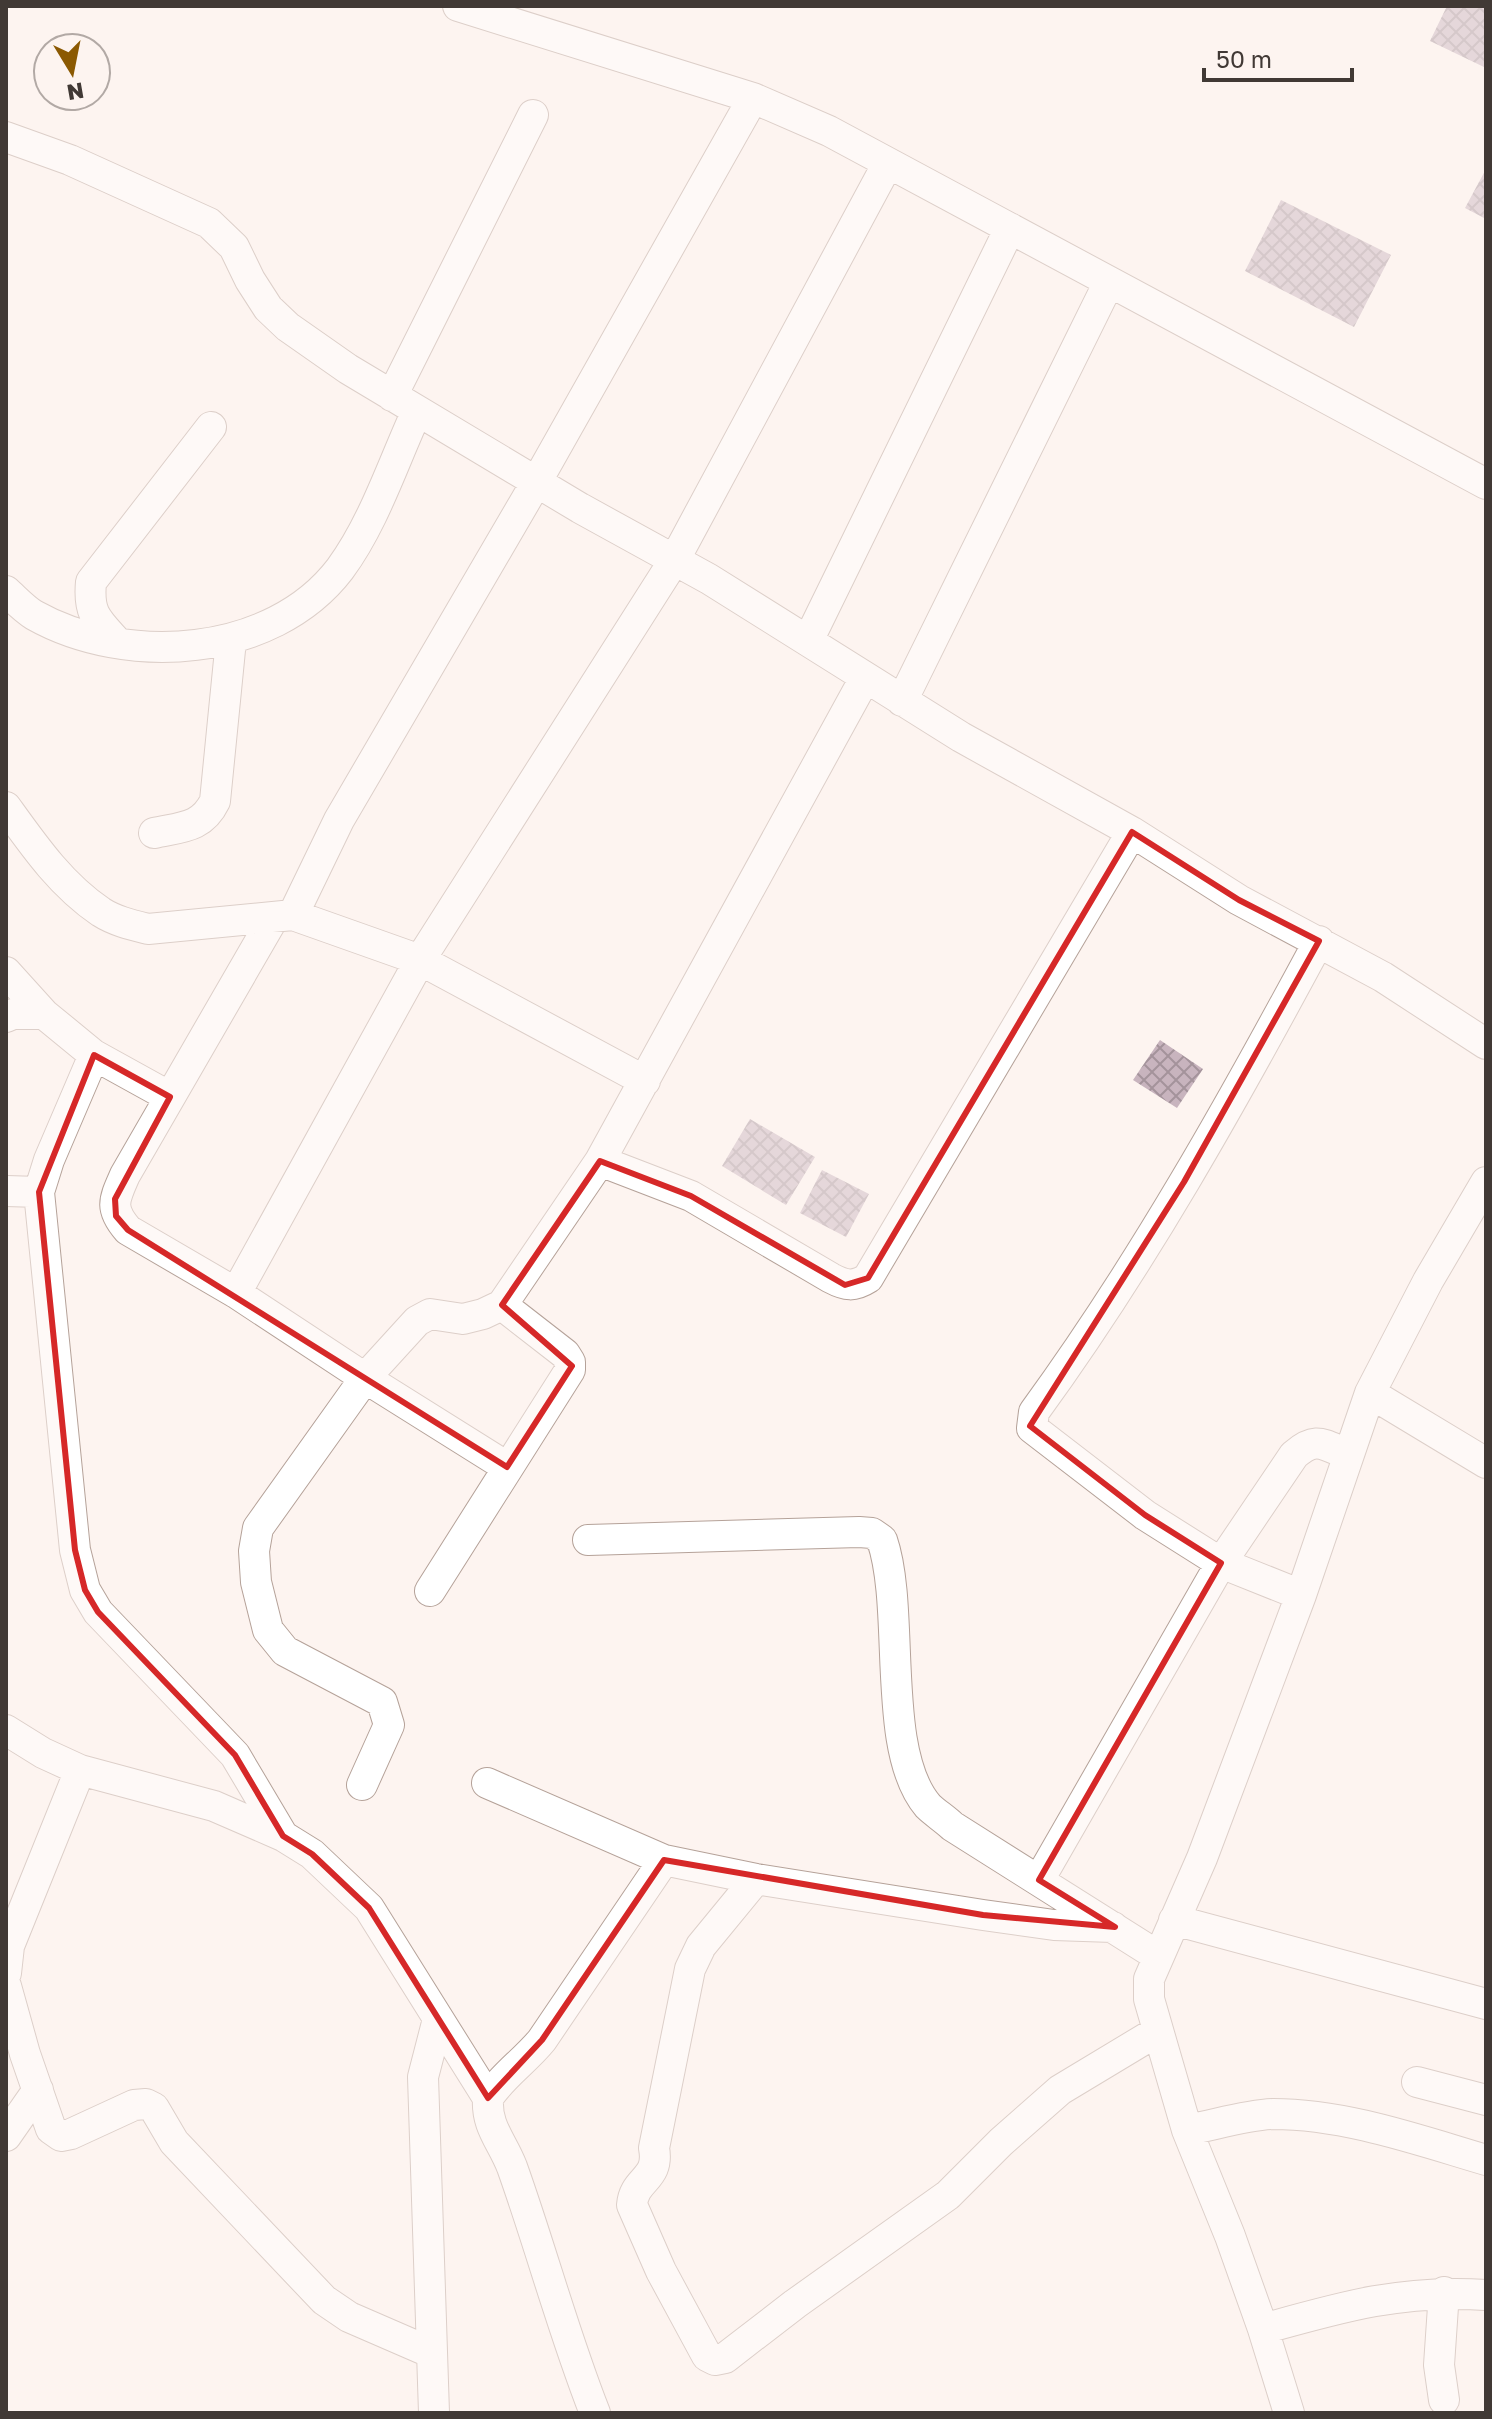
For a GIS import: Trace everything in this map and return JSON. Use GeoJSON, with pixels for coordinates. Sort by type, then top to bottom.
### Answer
{"type":"FeatureCollection","features":[{"type":"Feature","properties":{"kind":"street"},"geometry":{"type":"LineString","coordinates":[[458,6],[753,98],[829,131],[1486,484]]}},
{"type":"Feature","properties":{"kind":"street"},"geometry":{"type":"LineString","coordinates":[[507,1467],[236,1293],[128,1230],[116,1216],[115,1199],[125,1175],[170,1097],[284,916],[537,481],[753,98]]}},
{"type":"Feature","properties":{"kind":"street"},"geometry":{"type":"LineString","coordinates":[[6,591],[31,613],[72,633],[175,649],[231,640],[272,622],[312,599],[339,570],[360,538],[404,403],[533,115]]}},
{"type":"Feature","properties":{"kind":"street"},"geometry":{"type":"LineString","coordinates":[[6,137],[83,165],[209,223],[234,247],[268,308],[348,369],[580,508],[675,559],[961,737],[1132,832],[1239,900],[1319,941],[1416,997],[1486,1044]]}},
{"type":"Feature","properties":{"kind":"street"},"geometry":{"type":"LineString","coordinates":[[236,1293],[420,960],[675,559],[888,163]]}},
{"type":"Feature","properties":{"kind":"street"},"geometry":{"type":"LineString","coordinates":[[808,641],[1010,228]]}},
{"type":"Feature","properties":{"kind":"street"},"geometry":{"type":"LineString","coordinates":[[902,701],[1109,282]]}},
{"type":"Feature","properties":{"kind":"street"},"geometry":{"type":"LineString","coordinates":[[117,642],[92,614],[89,598],[91,582],[211,427]]}},
{"type":"Feature","properties":{"kind":"street"},"geometry":{"type":"LineString","coordinates":[[154,833],[195,824],[208,817],[215,801],[231,640]]}},
{"type":"Feature","properties":{"kind":"street"},"geometry":{"type":"LineString","coordinates":[[362,1785],[389,1725],[388,1714],[382,1702],[285,1651],[268,1630],[256,1582],[254,1551],[258,1528],[365,1378],[417,1321],[430,1314],[463,1319],[502,1305],[600,1161],[865,678]]}},
{"type":"Feature","properties":{"kind":"street"},"geometry":{"type":"LineString","coordinates":[[6,807],[46,863],[102,912],[126,923],[148,929],[284,916],[420,960],[645,1081]]}},
{"type":"Feature","properties":{"kind":"street"},"geometry":{"type":"LineString","coordinates":[[600,1161],[691,1196],[845,1285],[858,1284],[868,1278],[1132,832]]}},
{"type":"Feature","properties":{"kind":"street"},"geometry":{"type":"LineString","coordinates":[[1301,1595],[1221,1563],[1145,1515],[1032,1428],[1032,1420],[1034,1412],[1078,1351],[1184,1182],[1262,1048],[1319,941]]}},
{"type":"Feature","properties":{"kind":"street"},"geometry":{"type":"LineString","coordinates":[[6,972],[44,1014],[94,1055],[170,1097]]}},
{"type":"Feature","properties":{"kind":"street"},"geometry":{"type":"LineString","coordinates":[[6,1017],[13,1014],[44,1014]]}},
{"type":"Feature","properties":{"kind":"street"},"geometry":{"type":"LineString","coordinates":[[94,1055],[49,1160],[39,1192],[75,1550],[85,1590],[98,1612],[235,1755],[283,1836]]}},
{"type":"Feature","properties":{"kind":"street"},"geometry":{"type":"LineString","coordinates":[[1289,2413],[1230,2236],[1187,2130],[1149,1999],[1149,1979],[1202,1858],[1301,1595],[1370,1393],[1428,1281],[1486,1182]]}},
{"type":"Feature","properties":{"kind":"street"},"geometry":{"type":"LineString","coordinates":[[6,1191],[39,1192]]}},
{"type":"Feature","properties":{"kind":"street"},"geometry":{"type":"LineString","coordinates":[[430,1591],[570,1370],[565,1354],[502,1305]]}},
{"type":"Feature","properties":{"kind":"street"},"geometry":{"type":"LineString","coordinates":[[1370,1393],[1486,1463]]}},
{"type":"Feature","properties":{"kind":"street"},"geometry":{"type":"LineString","coordinates":[[1039,1880],[1221,1563],[1294,1455],[1306,1445],[1319,1442],[1347,1454]]}},
{"type":"Feature","properties":{"kind":"street"},"geometry":{"type":"LineString","coordinates":[[588,1540],[859,1532],[872,1533],[882,1540],[889,1573],[903,1743],[914,1780],[928,1805],[952,1826],[1158,1956]]}},
{"type":"Feature","properties":{"kind":"street"},"geometry":{"type":"LineString","coordinates":[[6,1730],[43,1753],[80,1770],[214,1806],[283,1836],[312,1854],[369,1908],[488,2098]]}},
{"type":"Feature","properties":{"kind":"street"},"geometry":{"type":"LineString","coordinates":[[7,1955],[80,1770]]}},
{"type":"Feature","properties":{"kind":"street"},"geometry":{"type":"LineString","coordinates":[[487,1783],[664,1860],[756,1879],[1054,1925],[1115,1927]]}},
{"type":"Feature","properties":{"kind":"street"},"geometry":{"type":"LineString","coordinates":[[595,2413],[569,2346],[511,2164],[487,2116],[488,2098],[496,2086],[524,2063],[542,2040],[664,1860]]}},
{"type":"Feature","properties":{"kind":"street"},"geometry":{"type":"LineString","coordinates":[[756,1879],[701,1946],[690,1969],[654,2148],[656,2160],[653,2173],[633,2196],[632,2205],[661,2271],[707,2356],[715,2360],[725,2358],[808,2294],[948,2195],[1001,2142],[1060,2090],[1158,2031]]}},
{"type":"Feature","properties":{"kind":"street"},"geometry":{"type":"LineString","coordinates":[[1174,1920],[1486,2004]]}},
{"type":"Feature","properties":{"kind":"street"},"geometry":{"type":"LineString","coordinates":[[6,1986],[51,2129],[61,2136],[71,2134],[134,2105],[146,2104],[154,2108],[174,2142],[324,2300],[349,2317],[432,2353]]}},
{"type":"Feature","properties":{"kind":"street"},"geometry":{"type":"LineString","coordinates":[[434,2413],[423,2077],[438,2019]]}},
{"type":"Feature","properties":{"kind":"street"},"geometry":{"type":"LineString","coordinates":[[1417,2082],[1486,2100]]}},
{"type":"Feature","properties":{"kind":"street"},"geometry":{"type":"LineString","coordinates":[[6,2136],[38,2090]]}},
{"type":"Feature","properties":{"kind":"street"},"geometry":{"type":"LineString","coordinates":[[1187,2130],[1270,2114],[1317,2117],[1486,2160]]}},
{"type":"Feature","properties":{"kind":"street"},"geometry":{"type":"LineString","coordinates":[[1263,2329],[1365,2302],[1444,2292],[1486,2295]]}},
{"type":"Feature","properties":{"kind":"street"},"geometry":{"type":"LineString","coordinates":[[1444,2292],[1439,2365],[1444,2400]]}},
{"type":"Feature","properties":{"kind":"highlighted area"},"geometry":{"type":"Polygon","coordinates":[[[1132,832],[1239,900],[1319,941],[1184,1182],[1030,1426],[1145,1515],[1221,1563],[1039,1880],[1115,1927],[983,1915],[664,1860],[542,2040],[488,2098],[369,1908],[312,1854],[283,1836],[235,1755],[98,1612],[85,1590],[75,1550],[39,1192],[94,1055],[170,1097],[115,1199],[116,1216],[128,1230],[507,1467],[572,1366],[502,1305],[600,1161],[691,1196],[845,1285],[868,1278],[1132,832]]]}},
{"type":"Feature","properties":{"kind":"building"},"geometry":{"type":"Polygon","coordinates":[[[1447,6],[1486,6],[1486,68],[1430,41],[1447,6]]]}},
{"type":"Feature","properties":{"kind":"building"},"geometry":{"type":"Polygon","coordinates":[[[1486,169],[1486,219],[1465,208],[1486,169]]]}},
{"type":"Feature","properties":{"kind":"building"},"geometry":{"type":"Polygon","coordinates":[[[1281,200],[1391,255],[1354,327],[1245,271],[1281,200]]]}},
{"type":"Feature","properties":{"kind":"building"},"geometry":{"type":"Polygon","coordinates":[[[1160,1040],[1203,1069],[1177,1108],[1133,1080],[1160,1040]]]}},
{"type":"Feature","properties":{"kind":"building"},"geometry":{"type":"Polygon","coordinates":[[[750,1119],[815,1157],[786,1205],[722,1166],[750,1119]]]}},
{"type":"Feature","properties":{"kind":"building"},"geometry":{"type":"Polygon","coordinates":[[[822,1170],[869,1194],[846,1237],[800,1213],[822,1170]]]}}]}
